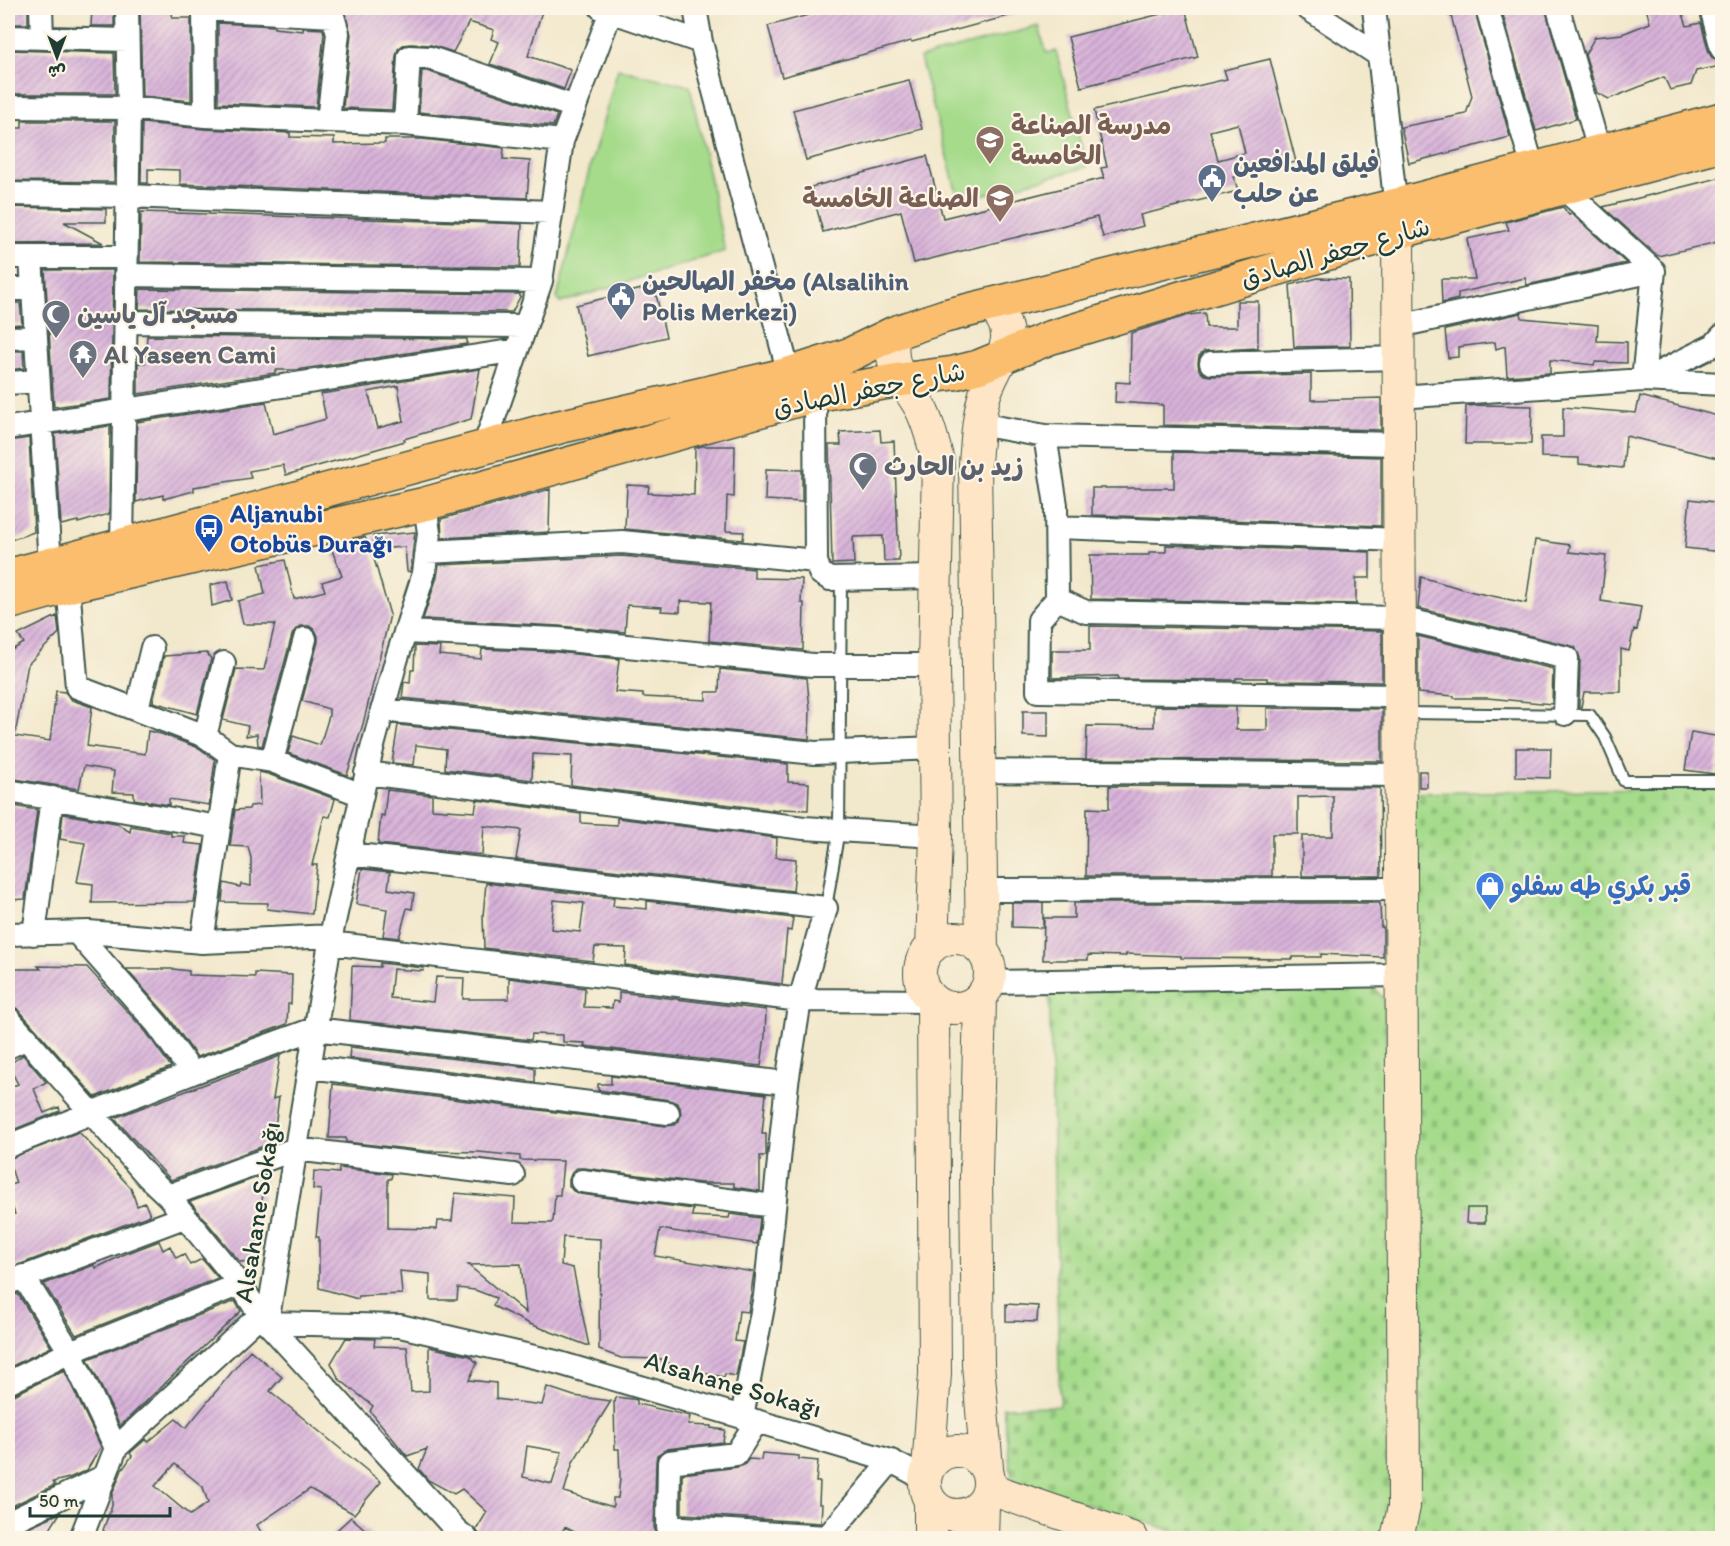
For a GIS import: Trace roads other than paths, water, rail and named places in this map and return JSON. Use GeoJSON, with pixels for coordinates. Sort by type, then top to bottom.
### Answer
{"type":"FeatureCollection","features":[{"type":"Feature","properties":{"kind":"main road","name":"شارع جعفر الصادق"},"geometry":{"type":"LineString","coordinates":[[8,576],[59,575],[425,504],[815,395],[954,373],[978,367],[1049,338],[1398,219],[1533,169],[1722,118]]}},
{"type":"Feature","properties":{"kind":"main road","name":"شارع جعفر الصادق"},"geometry":{"type":"LineString","coordinates":[[8,603],[59,575],[122,545],[558,427],[789,374],[851,354],[894,333],[945,316],[1398,219],[1563,188],[1722,145]]}},
{"type":"Feature","properties":{"kind":"main road"},"geometry":{"type":"LineString","coordinates":[[1397,1539],[1404,1507],[1398,219]]}},
{"type":"Feature","properties":{"kind":"main road"},"geometry":{"type":"LineString","coordinates":[[982,950],[975,463],[985,393],[1002,358],[1007,340],[1007,330],[999,312],[992,306]]}},
{"type":"Feature","properties":{"kind":"main road"},"geometry":{"type":"LineString","coordinates":[[894,333],[892,357],[900,380],[919,406],[931,432],[938,461],[934,665],[936,836],[932,947]]}},
{"type":"Feature","properties":{"kind":"main road"},"geometry":{"type":"LineString","coordinates":[[982,1539],[986,1488],[978,1364],[976,1174],[985,990],[991,971],[988,959],[982,950],[963,939],[952,938],[941,941],[924,956],[920,968],[920,980],[933,1001],[952,1008],[962,1008],[985,990]]}},
{"type":"Feature","properties":{"kind":"main road"},"geometry":{"type":"LineString","coordinates":[[930,1539],[928,1483],[935,1374],[933,1001]]}},
{"type":"Feature","properties":{"kind":"main road"},"geometry":{"type":"LineString","coordinates":[[962,1451],[981,1460],[986,1488],[969,1513],[958,1515],[947,1514],[937,1509],[928,1483],[934,1460],[942,1454],[962,1451]]}},
{"type":"Feature","properties":{"kind":"main road"},"geometry":{"type":"LineString","coordinates":[[986,1488],[1132,1539]]}},
{"type":"Feature","properties":{"kind":"street"},"geometry":{"type":"LineString","coordinates":[[41,8],[42,37]]}},
{"type":"Feature","properties":{"kind":"street"},"geometry":{"type":"LineString","coordinates":[[122,545],[129,108],[127,8]]}},
{"type":"Feature","properties":{"kind":"street"},"geometry":{"type":"LineString","coordinates":[[206,116],[204,8],[333,16],[338,33],[328,121]]}},
{"type":"Feature","properties":{"kind":"street"},"geometry":{"type":"LineString","coordinates":[[695,8],[701,42],[789,374]]}},
{"type":"Feature","properties":{"kind":"street"},"geometry":{"type":"LineString","coordinates":[[1307,8],[1380,56]]}},
{"type":"Feature","properties":{"kind":"street"},"geometry":{"type":"LineString","coordinates":[[1374,8],[1398,219]]}},
{"type":"Feature","properties":{"kind":"street"},"geometry":{"type":"LineString","coordinates":[[1487,8],[1533,169]]}},
{"type":"Feature","properties":{"kind":"street"},"geometry":{"type":"LineString","coordinates":[[1558,8],[1599,150]]}},
{"type":"Feature","properties":{"kind":"street"},"geometry":{"type":"LineString","coordinates":[[1711,8],[1722,49]]}},
{"type":"Feature","properties":{"kind":"street"},"geometry":{"type":"LineString","coordinates":[[484,447],[541,282],[562,141],[606,9],[701,42]]}},
{"type":"Feature","properties":{"kind":"street"},"geometry":{"type":"LineString","coordinates":[[8,37],[128,40]]}},
{"type":"Feature","properties":{"kind":"street"},"geometry":{"type":"LineString","coordinates":[[405,124],[409,57],[430,58],[575,107]]}},
{"type":"Feature","properties":{"kind":"street"},"geometry":{"type":"LineString","coordinates":[[8,108],[129,108],[206,116],[405,124],[562,141]]}},
{"type":"Feature","properties":{"kind":"street"},"geometry":{"type":"LineString","coordinates":[[1563,188],[1654,271]]}},
{"type":"Feature","properties":{"kind":"street"},"geometry":{"type":"LineString","coordinates":[[8,194],[127,196],[551,212]]}},
{"type":"Feature","properties":{"kind":"street"},"geometry":{"type":"LineString","coordinates":[[8,257],[126,266],[541,282]]}},
{"type":"Feature","properties":{"kind":"street"},"geometry":{"type":"LineString","coordinates":[[31,257],[41,423],[59,575],[77,687],[206,736],[230,754],[272,761],[362,795]]}},
{"type":"Feature","properties":{"kind":"street"},"geometry":{"type":"LineString","coordinates":[[1399,326],[1654,271]]}},
{"type":"Feature","properties":{"kind":"street"},"geometry":{"type":"LineString","coordinates":[[1642,380],[1654,271]]}},
{"type":"Feature","properties":{"kind":"street"},"geometry":{"type":"LineString","coordinates":[[8,289],[33,289]]}},
{"type":"Feature","properties":{"kind":"street"},"geometry":{"type":"LineString","coordinates":[[125,322],[525,326]]}},
{"type":"Feature","properties":{"kind":"street"},"geometry":{"type":"LineString","coordinates":[[1642,380],[1714,345],[1722,336]]}},
{"type":"Feature","properties":{"kind":"street"},"geometry":{"type":"LineString","coordinates":[[8,338],[36,337]]}},
{"type":"Feature","properties":{"kind":"street"},"geometry":{"type":"LineString","coordinates":[[8,428],[517,350]]}},
{"type":"Feature","properties":{"kind":"street"},"geometry":{"type":"LineString","coordinates":[[1211,363],[1399,358]]}},
{"type":"Feature","properties":{"kind":"street"},"geometry":{"type":"LineString","coordinates":[[1399,397],[1642,380],[1722,384]]}},
{"type":"Feature","properties":{"kind":"street"},"geometry":{"type":"LineString","coordinates":[[8,383],[38,381]]}},
{"type":"Feature","properties":{"kind":"street"},"geometry":{"type":"LineString","coordinates":[[815,395],[816,561],[820,573],[830,579],[935,577]]}},
{"type":"Feature","properties":{"kind":"street"},"geometry":{"type":"LineString","coordinates":[[979,424],[1045,436],[1399,444]]}},
{"type":"Feature","properties":{"kind":"street"},"geometry":{"type":"LineString","coordinates":[[1045,436],[1056,505],[1057,599],[1039,620],[1038,691],[1401,705]]}},
{"type":"Feature","properties":{"kind":"street","name":"Alsahane Sokağı"},"geometry":{"type":"LineString","coordinates":[[425,504],[429,533],[424,573],[382,710],[330,940],[314,1029],[310,1067],[264,1318],[400,1326],[555,1362],[891,1461],[928,1483]]}},
{"type":"Feature","properties":{"kind":"street"},"geometry":{"type":"LineString","coordinates":[[1057,527],[1400,540]]}},
{"type":"Feature","properties":{"kind":"street"},"geometry":{"type":"LineString","coordinates":[[427,552],[622,542],[816,561]]}},
{"type":"Feature","properties":{"kind":"street"},"geometry":{"type":"LineString","coordinates":[[1057,599],[1086,612],[1400,618],[1567,658],[1564,714]]}},
{"type":"Feature","properties":{"kind":"street"},"geometry":{"type":"LineString","coordinates":[[405,632],[558,639],[813,665],[934,665]]}},
{"type":"Feature","properties":{"kind":"street"},"geometry":{"type":"LineString","coordinates":[[272,761],[305,639]]}},
{"type":"Feature","properties":{"kind":"street"},"geometry":{"type":"LineString","coordinates":[[137,709],[152,648]]}},
{"type":"Feature","properties":{"kind":"street"},"geometry":{"type":"LineString","coordinates":[[206,736],[224,663]]}},
{"type":"Feature","properties":{"kind":"street"},"geometry":{"type":"LineString","coordinates":[[382,710],[815,753],[935,748]]}},
{"type":"Feature","properties":{"kind":"street"},"geometry":{"type":"LineString","coordinates":[[202,942],[230,754]]}},
{"type":"Feature","properties":{"kind":"street"},"geometry":{"type":"LineString","coordinates":[[978,771],[1401,775]]}},
{"type":"Feature","properties":{"kind":"street"},"geometry":{"type":"LineString","coordinates":[[366,773],[804,828],[936,836]]}},
{"type":"Feature","properties":{"kind":"street"},"geometry":{"type":"LineString","coordinates":[[8,790],[219,828]]}},
{"type":"Feature","properties":{"kind":"street"},"geometry":{"type":"LineString","coordinates":[[34,934],[52,798]]}},
{"type":"Feature","properties":{"kind":"street"},"geometry":{"type":"LineString","coordinates":[[349,854],[826,908],[800,1000],[787,1083],[765,1296],[749,1419],[736,1454],[669,1462],[669,1527],[753,1536],[827,1537],[891,1461]]}},
{"type":"Feature","properties":{"kind":"street"},"geometry":{"type":"LineString","coordinates":[[980,890],[1401,889]]}},
{"type":"Feature","properties":{"kind":"street"},"geometry":{"type":"LineString","coordinates":[[8,934],[89,932],[202,942],[330,940],[800,1000],[933,1001]]}},
{"type":"Feature","properties":{"kind":"street"},"geometry":{"type":"LineString","coordinates":[[77,933],[157,1024],[192,1073]]}},
{"type":"Feature","properties":{"kind":"street"},"geometry":{"type":"LineString","coordinates":[[985,990],[1402,975]]}},
{"type":"Feature","properties":{"kind":"street"},"geometry":{"type":"LineString","coordinates":[[8,1018],[17,1042],[93,1113],[147,1176],[168,1196],[240,1284],[264,1318],[466,1539]]}},
{"type":"Feature","properties":{"kind":"street"},"geometry":{"type":"LineString","coordinates":[[8,1146],[192,1073],[314,1029],[787,1083]]}},
{"type":"Feature","properties":{"kind":"street"},"geometry":{"type":"LineString","coordinates":[[310,1067],[668,1113]]}},
{"type":"Feature","properties":{"kind":"street"},"geometry":{"type":"LineString","coordinates":[[168,1196],[295,1149],[513,1175]]}},
{"type":"Feature","properties":{"kind":"street"},"geometry":{"type":"LineString","coordinates":[[582,1181],[774,1206]]}},
{"type":"Feature","properties":{"kind":"street"},"geometry":{"type":"LineString","coordinates":[[116,1448],[70,1352],[15,1280],[184,1217]]}},
{"type":"Feature","properties":{"kind":"street"},"geometry":{"type":"LineString","coordinates":[[8,1383],[70,1352],[240,1284]]}},
{"type":"Feature","properties":{"kind":"street"},"geometry":{"type":"LineString","coordinates":[[81,1539],[116,1448],[264,1318]]}},
{"type":"Feature","properties":{"kind":"street"},"geometry":{"type":"LineString","coordinates":[[8,1523],[105,1476]]}},
{"type":"Feature","properties":{"kind":"lane"},"geometry":{"type":"LineString","coordinates":[[826,908],[839,829],[841,579]]}},
{"type":"Feature","properties":{"kind":"lane"},"geometry":{"type":"LineString","coordinates":[[1401,705],[1590,715],[1605,737],[1624,781],[1722,781]]}},
{"type":"Feature","properties":{"kind":"place","name":"مدرسة الصناعة الخامسة"},"geometry":{"type":"Point","coordinates":[990,166]}},
{"type":"Feature","properties":{"kind":"place","name":"فيلق المدافعين عن حلب"},"geometry":{"type":"Point","coordinates":[1212,204]}},
{"type":"Feature","properties":{"kind":"place","name":"الصناعة الخامسة"},"geometry":{"type":"Point","coordinates":[1000,224]}},
{"type":"Feature","properties":{"kind":"place","name":"مخفر الصالحين (Alsalihin Polis Merkezi)"},"geometry":{"type":"Point","coordinates":[621,322]}},
{"type":"Feature","properties":{"kind":"place","name":"مسجد آل ياسين"},"geometry":{"type":"Point","coordinates":[56,340]}},
{"type":"Feature","properties":{"kind":"place","name":"Al Yaseen Cami"},"geometry":{"type":"Point","coordinates":[83,380]}},
{"type":"Feature","properties":{"kind":"place","name":"زيد بن الحارث"},"geometry":{"type":"Point","coordinates":[863,492]}},
{"type":"Feature","properties":{"kind":"place","name":"Aljanubi Otobüs Durağı"},"geometry":{"type":"Point","coordinates":[209,554]}},
{"type":"Feature","properties":{"kind":"place","name":"قبر بكري طه سفلو"},"geometry":{"type":"Point","coordinates":[1490,912]}}]}
